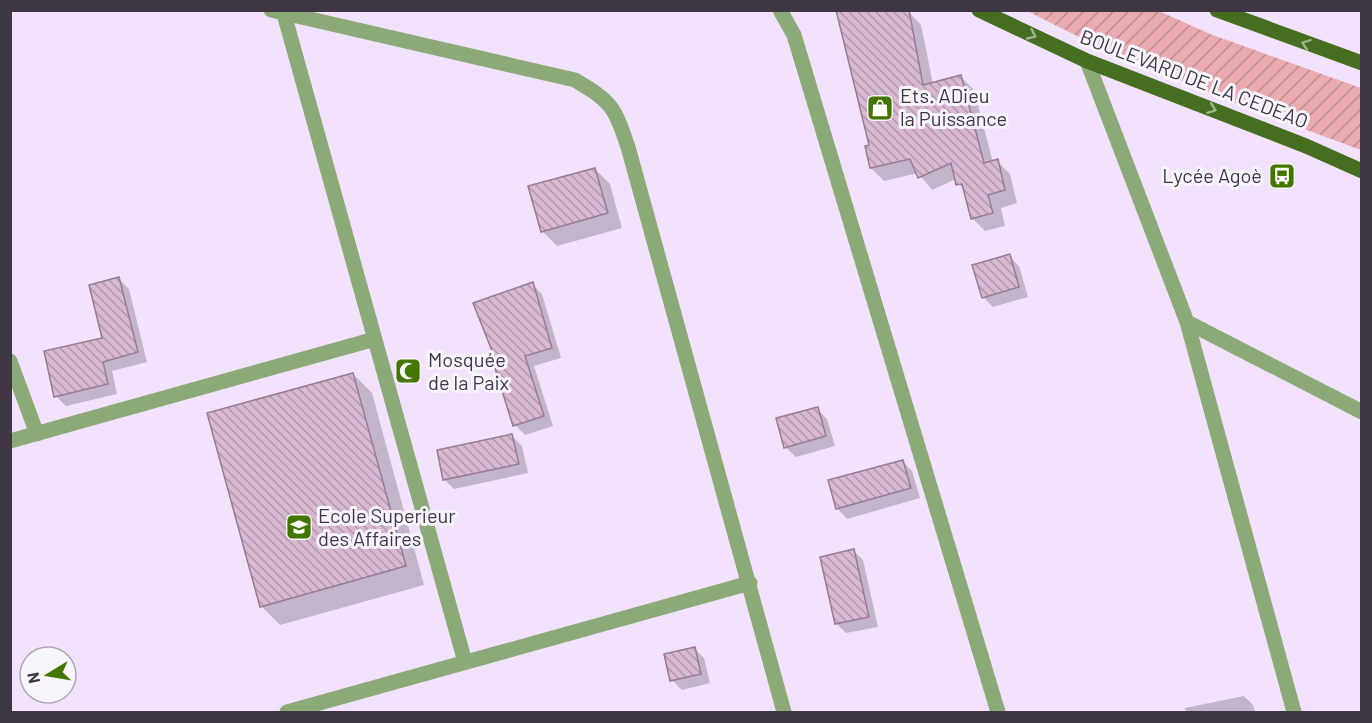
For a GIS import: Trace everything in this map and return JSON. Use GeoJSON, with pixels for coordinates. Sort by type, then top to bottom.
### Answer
{"type":"FeatureCollection","features":[{"type":"Feature","properties":{"kind":"main road","name":"BOULEVARD DE LA CEDEAO"},"geometry":{"type":"LineString","coordinates":[[979,10],[1087,61],[1306,146],[1362,171]]}},
{"type":"Feature","properties":{"kind":"main road"},"geometry":{"type":"LineString","coordinates":[[1217,10],[1362,63]]}},
{"type":"Feature","properties":{"kind":"street"},"geometry":{"type":"LineString","coordinates":[[780,10],[794,35],[998,712]]}},
{"type":"Feature","properties":{"kind":"street"},"geometry":{"type":"LineString","coordinates":[[465,662],[375,339],[278,12],[575,80],[605,98],[618,119],[628,147],[784,712]]}},
{"type":"Feature","properties":{"kind":"street"},"geometry":{"type":"LineString","coordinates":[[1087,61],[1187,322],[1294,712]]}},
{"type":"Feature","properties":{"kind":"street"},"geometry":{"type":"LineString","coordinates":[[1187,322],[1362,412]]}},
{"type":"Feature","properties":{"kind":"street"},"geometry":{"type":"LineString","coordinates":[[10,441],[375,339]]}},
{"type":"Feature","properties":{"kind":"street"},"geometry":{"type":"LineString","coordinates":[[10,361],[37,434]]}},
{"type":"Feature","properties":{"kind":"street"},"geometry":{"type":"LineString","coordinates":[[287,712],[750,583]]}},
{"type":"Feature","properties":{"kind":"shaded area"},"geometry":{"type":"Polygon","coordinates":[[[1027,11],[1159,11],[1210,34],[1361,88],[1361,150],[1247,108],[1089,42],[1027,11]]]}},
{"type":"Feature","properties":{"kind":"building"},"geometry":{"type":"Polygon","coordinates":[[[836,10],[909,10],[923,85],[961,75],[984,163],[998,159],[1005,190],[988,195],[993,213],[971,219],[962,184],[956,185],[951,163],[918,178],[910,159],[870,168],[865,146],[869,145],[836,10]]]}},
{"type":"Feature","properties":{"kind":"building"},"geometry":{"type":"Polygon","coordinates":[[[595,168],[608,213],[541,232],[528,186],[595,168]]]}},
{"type":"Feature","properties":{"kind":"building"},"geometry":{"type":"Polygon","coordinates":[[[1010,254],[1019,287],[982,298],[972,265],[1010,254]]]}},
{"type":"Feature","properties":{"kind":"building"},"geometry":{"type":"Polygon","coordinates":[[[119,277],[138,352],[103,362],[108,384],[54,397],[44,351],[102,338],[89,285],[119,277]]]}},
{"type":"Feature","properties":{"kind":"building"},"geometry":{"type":"Polygon","coordinates":[[[533,282],[552,348],[525,356],[544,416],[513,426],[493,362],[496,361],[473,303],[533,282]]]}},
{"type":"Feature","properties":{"kind":"building"},"geometry":{"type":"Polygon","coordinates":[[[353,373],[406,566],[260,607],[207,413],[353,373]]]}},
{"type":"Feature","properties":{"kind":"building"},"geometry":{"type":"Polygon","coordinates":[[[818,407],[826,436],[784,448],[776,418],[818,407]]]}},
{"type":"Feature","properties":{"kind":"building"},"geometry":{"type":"Polygon","coordinates":[[[512,434],[519,464],[443,480],[437,450],[512,434]]]}},
{"type":"Feature","properties":{"kind":"building"},"geometry":{"type":"Polygon","coordinates":[[[903,460],[911,488],[836,509],[828,480],[903,460]]]}},
{"type":"Feature","properties":{"kind":"building"},"geometry":{"type":"Polygon","coordinates":[[[854,549],[869,617],[835,624],[820,557],[854,549]]]}},
{"type":"Feature","properties":{"kind":"building"},"geometry":{"type":"Polygon","coordinates":[[[695,647],[701,674],[670,681],[664,654],[695,647]]]}},
{"type":"Feature","properties":{"kind":"place","name":"Ets. ADieu la Puissance"},"geometry":{"type":"Point","coordinates":[880,108]}},
{"type":"Feature","properties":{"kind":"place","name":"Lycée Agoè"},"geometry":{"type":"Point","coordinates":[1282,176]}},
{"type":"Feature","properties":{"kind":"place","name":"Mosquée de la Paix"},"geometry":{"type":"Point","coordinates":[408,371]}},
{"type":"Feature","properties":{"kind":"place","name":"Ecole Superieur des Affaires"},"geometry":{"type":"Point","coordinates":[299,527]}}]}
